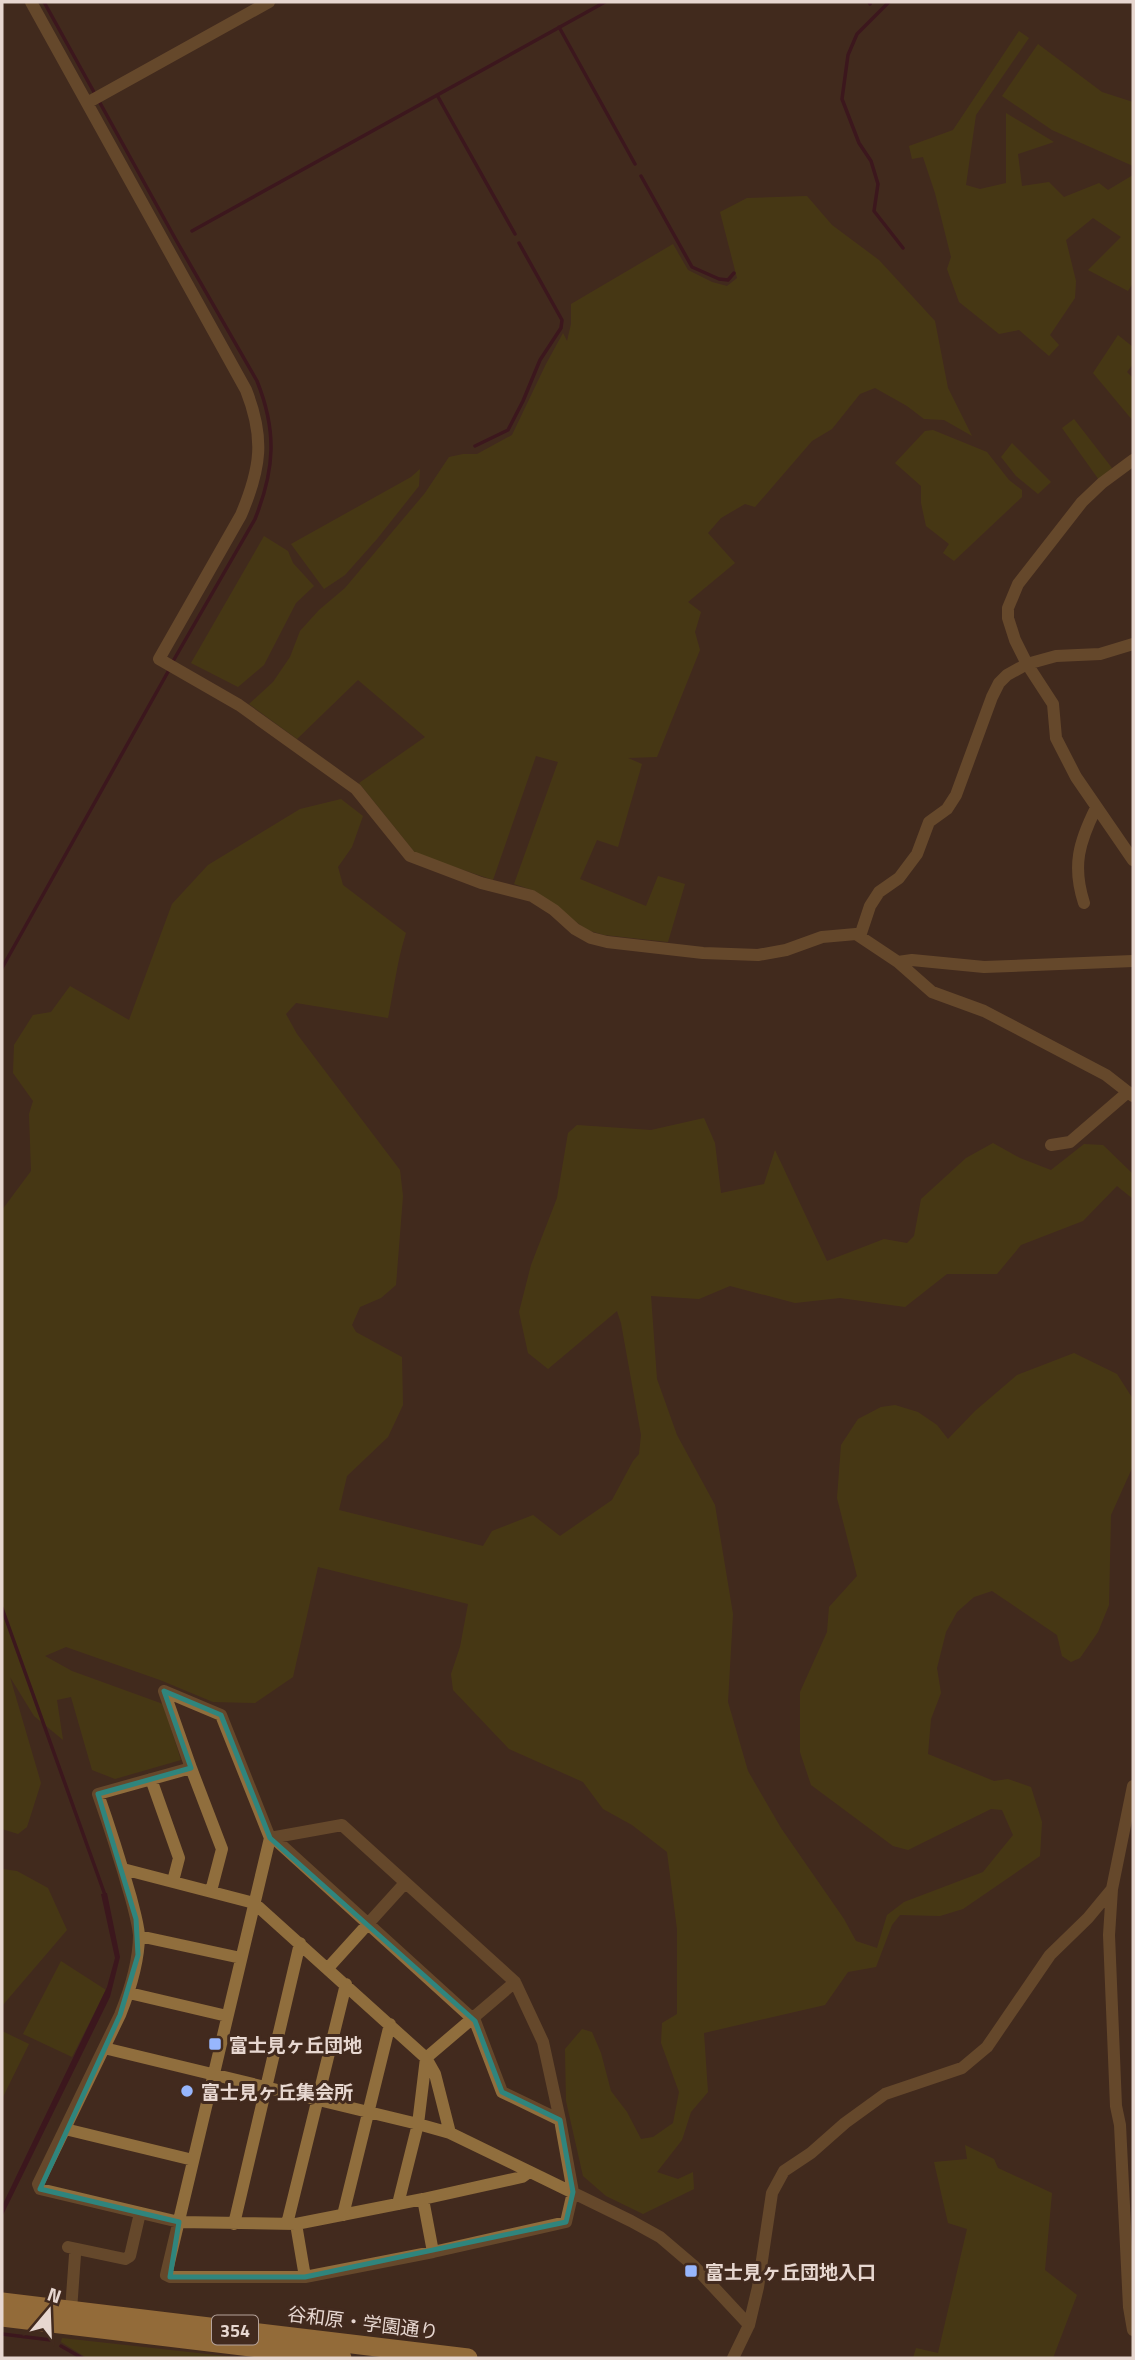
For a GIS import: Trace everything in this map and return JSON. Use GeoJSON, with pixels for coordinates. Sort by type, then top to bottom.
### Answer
{"type":"FeatureCollection","features":[{"type":"Feature","properties":{"kind":"highway","name":"谷和原・学園通り"},"geometry":{"type":"LineString","coordinates":[[2,2302],[468,2358]]}},
{"type":"Feature","properties":{"kind":"highway","name":"谷和原・学園通り"},"geometry":{"type":"LineString","coordinates":[[2,2317],[342,2358]]}},
{"type":"Feature","properties":{"kind":"street"},"geometry":{"type":"LineString","coordinates":[[31,2],[90,102],[246,390],[257,418],[258,467],[250,494],[241,515],[159,659],[239,705],[356,789],[410,856],[481,883],[532,896],[591,938],[703,953],[758,955],[786,950],[822,937],[850,933],[860,936],[898,962],[932,992],[984,1011],[1106,1075],[1131,1094],[1070,1142],[1051,1145]]}},
{"type":"Feature","properties":{"kind":"street"},"geometry":{"type":"LineString","coordinates":[[90,102],[269,2]]}},
{"type":"Feature","properties":{"kind":"street"},"geometry":{"type":"LineString","coordinates":[[1133,460],[1082,502],[1018,584],[1008,608],[1008,618],[1015,640],[1053,704],[1056,738],[1076,777],[1133,860]]}},
{"type":"Feature","properties":{"kind":"street"},"geometry":{"type":"LineString","coordinates":[[860,936],[870,906],[879,892],[899,878],[917,854],[929,822],[947,809],[956,795],[999,683],[1007,675],[1027,664],[1056,656],[1100,654],[1133,644]]}},
{"type":"Feature","properties":{"kind":"street"},"geometry":{"type":"LineString","coordinates":[[1084,903],[1078,884],[1077,863],[1082,836],[1096,808]]}},
{"type":"Feature","properties":{"kind":"street"},"geometry":{"type":"LineString","coordinates":[[898,962],[912,960],[984,967],[1133,961]]}},
{"type":"Feature","properties":{"kind":"street"},"geometry":{"type":"LineString","coordinates":[[211,1891],[222,1849],[163,1691],[222,1715],[270,1838],[166,2275],[305,2277],[562,2224],[568,2219],[573,2192],[543,2042],[515,1982],[342,1825],[270,1838]]}},
{"type":"Feature","properties":{"kind":"street"},"geometry":{"type":"LineString","coordinates":[[191,1768],[98,1794],[123,1869],[139,1936],[138,1955],[129,1993],[38,2184],[40,2189],[179,2222],[292,2224],[423,2199],[522,2176],[529,2172]]}},
{"type":"Feature","properties":{"kind":"street"},"geometry":{"type":"LineString","coordinates":[[150,1779],[178,1858],[173,1881]]}},
{"type":"Feature","properties":{"kind":"street"},"geometry":{"type":"LineString","coordinates":[[1133,1786],[1112,1889],[1109,1935],[1116,2106],[1121,2125],[1129,2307],[1133,2330]]}},
{"type":"Feature","properties":{"kind":"street"},"geometry":{"type":"LineString","coordinates":[[270,1838],[278,1842],[475,2021],[502,2092],[560,2120]]}},
{"type":"Feature","properties":{"kind":"street"},"geometry":{"type":"LineString","coordinates":[[123,1869],[254,1903],[426,2058],[435,2074],[450,2133]]}},
{"type":"Feature","properties":{"kind":"street"},"geometry":{"type":"LineString","coordinates":[[328,1968],[405,1883]]}},
{"type":"Feature","properties":{"kind":"street"},"geometry":{"type":"LineString","coordinates":[[733,2358],[749,2325],[761,2274],[772,2193],[784,2171],[885,2094],[962,2068],[987,2047],[1050,1955],[1088,1918],[1112,1889]]}},
{"type":"Feature","properties":{"kind":"street"},"geometry":{"type":"LineString","coordinates":[[139,1936],[241,1958]]}},
{"type":"Feature","properties":{"kind":"street"},"geometry":{"type":"LineString","coordinates":[[234,2224],[300,1943]]}},
{"type":"Feature","properties":{"kind":"street"},"geometry":{"type":"LineString","coordinates":[[398,2204],[418,2124],[426,2058],[515,1982]]}},
{"type":"Feature","properties":{"kind":"street"},"geometry":{"type":"LineString","coordinates":[[305,2277],[292,2224],[317,2099],[346,1984]]}},
{"type":"Feature","properties":{"kind":"street"},"geometry":{"type":"LineString","coordinates":[[129,1993],[227,2017]]}},
{"type":"Feature","properties":{"kind":"street"},"geometry":{"type":"LineString","coordinates":[[343,2215],[390,2024]]}},
{"type":"Feature","properties":{"kind":"street"},"geometry":{"type":"LineString","coordinates":[[104,2048],[450,2133],[631,2221],[682,2253],[749,2325]]}},
{"type":"Feature","properties":{"kind":"street"},"geometry":{"type":"LineString","coordinates":[[65,2129],[193,2160]]}},
{"type":"Feature","properties":{"kind":"street"},"geometry":{"type":"LineString","coordinates":[[423,2199],[433,2252]]}},
{"type":"Feature","properties":{"kind":"street"},"geometry":{"type":"LineString","coordinates":[[71,2310],[71,2251],[125,2259],[130,2256],[140,2213]]}},
{"type":"Feature","properties":{"kind":"highlighted area"},"geometry":{"type":"Polygon","coordinates":[[[164,1691],[221,1715],[270,1838],[475,2021],[502,2092],[560,2120],[573,2192],[566,2222],[305,2277],[170,2277],[179,2222],[40,2189],[120,2015],[138,1955],[136,1919],[98,1794],[191,1768],[164,1691]]]}},
{"type":"Feature","properties":{"kind":"shaded area"},"geometry":{"type":"Polygon","coordinates":[[[1019,31],[1029,38],[976,115],[966,185],[980,189],[1006,183],[1006,113],[1054,142],[1018,154],[1022,186],[1049,182],[1064,197],[1099,183],[1108,190],[1133,175],[1133,283],[1128,291],[1088,270],[1121,237],[1093,218],[1066,240],[1076,281],[1075,298],[1050,335],[1059,345],[1049,356],[1019,330],[999,334],[959,302],[947,269],[951,257],[935,193],[923,157],[912,159],[909,146],[953,130],[1019,31]]]}},
{"type":"Feature","properties":{"kind":"shaded area"},"geometry":{"type":"Polygon","coordinates":[[[1038,44],[1102,92],[1133,102],[1133,166],[1052,130],[1002,96],[1038,44]]]}},
{"type":"Feature","properties":{"kind":"shaded area"},"geometry":{"type":"Polygon","coordinates":[[[807,196],[832,225],[879,260],[935,321],[948,388],[972,436],[944,420],[924,419],[875,388],[860,394],[832,429],[812,441],[755,507],[745,504],[721,518],[708,533],[735,563],[688,602],[701,612],[695,632],[700,650],[657,757],[628,758],[642,764],[618,847],[597,840],[580,879],[646,906],[658,876],[685,884],[668,942],[604,935],[587,930],[535,891],[514,884],[558,762],[536,756],[493,880],[416,854],[359,783],[425,737],[358,680],[297,739],[249,704],[273,682],[290,657],[300,631],[345,588],[425,493],[449,457],[477,454],[512,435],[563,333],[567,341],[571,324],[571,304],[673,244],[688,270],[727,286],[737,278],[720,212],[747,198],[807,196]]]}},
{"type":"Feature","properties":{"kind":"shaded area"},"geometry":{"type":"Polygon","coordinates":[[[1118,335],[1133,347],[1133,364],[1127,372],[1133,378],[1133,421],[1093,373],[1118,335]]]}},
{"type":"Feature","properties":{"kind":"shaded area"},"geometry":{"type":"Polygon","coordinates":[[[1074,419],[1112,468],[1099,480],[1062,428],[1074,419]]]}},
{"type":"Feature","properties":{"kind":"shaded area"},"geometry":{"type":"Polygon","coordinates":[[[933,430],[987,452],[1009,480],[1022,490],[1022,497],[954,561],[943,553],[949,544],[926,526],[921,503],[921,486],[895,463],[925,431],[933,430]]]}},
{"type":"Feature","properties":{"kind":"shaded area"},"geometry":{"type":"Polygon","coordinates":[[[1012,443],[1051,482],[1038,494],[1016,476],[1001,457],[1012,443]]]}},
{"type":"Feature","properties":{"kind":"shaded area"},"geometry":{"type":"Polygon","coordinates":[[[420,469],[419,486],[377,539],[345,575],[324,589],[291,544],[411,477],[420,469]]]}},
{"type":"Feature","properties":{"kind":"shaded area"},"geometry":{"type":"Polygon","coordinates":[[[264,536],[288,551],[293,563],[314,586],[296,603],[264,665],[238,687],[191,663],[264,536]]]}},
{"type":"Feature","properties":{"kind":"shaded area"},"geometry":{"type":"Polygon","coordinates":[[[341,799],[363,816],[352,847],[338,867],[343,885],[406,933],[388,1018],[296,1003],[286,1014],[297,1034],[400,1170],[403,1196],[396,1285],[381,1298],[360,1307],[352,1325],[356,1332],[402,1357],[403,1405],[388,1437],[347,1476],[339,1510],[483,1546],[492,1531],[533,1515],[560,1536],[612,1500],[639,1454],[641,1435],[617,1311],[548,1369],[528,1353],[519,1312],[531,1265],[557,1198],[568,1133],[577,1125],[651,1130],[704,1118],[715,1143],[721,1193],[764,1184],[775,1150],[827,1261],[884,1239],[907,1243],[914,1236],[921,1199],[966,1158],[993,1143],[1020,1158],[1051,1170],[1084,1144],[1103,1145],[1133,1174],[1133,1199],[1117,1186],[1083,1221],[1021,1245],[997,1274],[947,1274],[905,1307],[840,1298],[795,1303],[730,1286],[699,1299],[651,1296],[657,1379],[677,1435],[715,1505],[733,1614],[728,1702],[748,1771],[781,1828],[844,1919],[856,1941],[877,1948],[887,1915],[904,1902],[983,1872],[1013,1835],[1002,1810],[991,1809],[908,1850],[893,1846],[811,1785],[800,1752],[800,1692],[827,1632],[829,1607],[857,1576],[837,1498],[841,1445],[858,1419],[881,1407],[895,1405],[918,1412],[937,1425],[948,1439],[975,1411],[1017,1375],[1074,1353],[1117,1374],[1133,1399],[1133,1466],[1111,1515],[1109,1605],[1098,1632],[1080,1658],[1071,1662],[1062,1656],[1057,1635],[992,1591],[974,1597],[957,1612],[946,1632],[937,1668],[941,1693],[931,1719],[928,1754],[994,1781],[1008,1779],[1031,1787],[1042,1822],[1040,1856],[963,1909],[940,1916],[900,1915],[892,1925],[876,1967],[848,1972],[825,2005],[704,2033],[708,2092],[691,2112],[682,2140],[657,2172],[678,2179],[693,2172],[694,2189],[643,2214],[606,2196],[583,2176],[566,2101],[565,2049],[582,2029],[592,2032],[601,2053],[611,2091],[627,2112],[641,2139],[653,2137],[673,2123],[679,2092],[661,2043],[662,2023],[677,2014],[677,1929],[667,1852],[632,1825],[603,1809],[583,1782],[509,1749],[453,1690],[451,1674],[460,1647],[468,1604],[318,1567],[293,1677],[255,1703],[213,1702],[66,1647],[45,1656],[72,1671],[163,1704],[181,1760],[115,1779],[92,1770],[71,1697],[57,1700],[63,1740],[34,1716],[10,1677],[41,1783],[27,1827],[18,1834],[2,1829],[2,1210],[31,1171],[29,1114],[33,1101],[13,1073],[14,1045],[33,1015],[51,1012],[70,986],[129,1020],[172,904],[208,865],[300,809],[341,799]]]}},
{"type":"Feature","properties":{"kind":"shaded area"},"geometry":{"type":"Polygon","coordinates":[[[2,1869],[17,1871],[48,1888],[67,1930],[2,2006],[2,1869]]]}},
{"type":"Feature","properties":{"kind":"shaded area"},"geometry":{"type":"Polygon","coordinates":[[[107,1893],[120,1957],[110,1997],[2,2217],[2,2206],[107,1987],[115,1958],[101,1894],[107,1893]]]}},
{"type":"Feature","properties":{"kind":"shaded area"},"geometry":{"type":"Polygon","coordinates":[[[61,1961],[106,1990],[72,2057],[23,2034],[61,1961]]]}},
{"type":"Feature","properties":{"kind":"shaded area"},"geometry":{"type":"Polygon","coordinates":[[[2,2031],[29,2044],[2,2099],[2,2031]]]}},
{"type":"Feature","properties":{"kind":"shaded area"},"geometry":{"type":"Polygon","coordinates":[[[965,2145],[994,2159],[998,2168],[1052,2193],[1045,2270],[1077,2295],[1053,2358],[913,2358],[916,2348],[938,2353],[967,2229],[948,2223],[934,2162],[967,2159],[965,2145]]]}},
{"type":"Feature","properties":{"kind":"shaded area"},"geometry":{"type":"Polygon","coordinates":[[[62,2338],[243,2358],[87,2358],[61,2342],[62,2338]]]}},
{"type":"Feature","properties":{"kind":"waterway"},"geometry":{"type":"LineString","coordinates":[[44,2],[257,381],[268,417],[270,467],[255,519],[172,663]]}},
{"type":"Feature","properties":{"kind":"waterway"},"geometry":{"type":"LineString","coordinates":[[192,231],[605,2]]}},
{"type":"Feature","properties":{"kind":"waterway"},"geometry":{"type":"LineString","coordinates":[[889,2],[857,34],[848,55],[842,99],[859,143],[871,161],[878,184],[874,211],[903,248]]}},
{"type":"Feature","properties":{"kind":"waterway"},"geometry":{"type":"LineString","coordinates":[[559,27],[635,164]]}},
{"type":"Feature","properties":{"kind":"waterway"},"geometry":{"type":"LineString","coordinates":[[437,95],[515,234]]}},
{"type":"Feature","properties":{"kind":"waterway"},"geometry":{"type":"LineString","coordinates":[[641,176],[692,267],[719,279],[728,280],[734,273]]}},
{"type":"Feature","properties":{"kind":"waterway"},"geometry":{"type":"LineString","coordinates":[[475,446],[508,430],[540,360],[561,328],[562,320],[519,243]]}},
{"type":"Feature","properties":{"kind":"waterway"},"geometry":{"type":"LineString","coordinates":[[2,968],[169,670]]}},
{"type":"Feature","properties":{"kind":"waterway"},"geometry":{"type":"LineString","coordinates":[[2,1608],[105,1895]]}},
{"type":"Feature","properties":{"kind":"waterway"},"geometry":{"type":"LineString","coordinates":[[2,2334],[51,2340]]}},
{"type":"Feature","properties":{"kind":"waterway"},"geometry":{"type":"LineString","coordinates":[[61,2346],[82,2358]]}},
{"type":"Feature","properties":{"kind":"place","name":"富士見ヶ丘団地"},"geometry":{"type":"Point","coordinates":[215,2044]}},
{"type":"Feature","properties":{"kind":"place","name":"富士見ヶ丘集会所"},"geometry":{"type":"Point","coordinates":[187,2091]}},
{"type":"Feature","properties":{"kind":"place","name":"富士見ヶ丘団地入口"},"geometry":{"type":"Point","coordinates":[691,2271]}}]}
